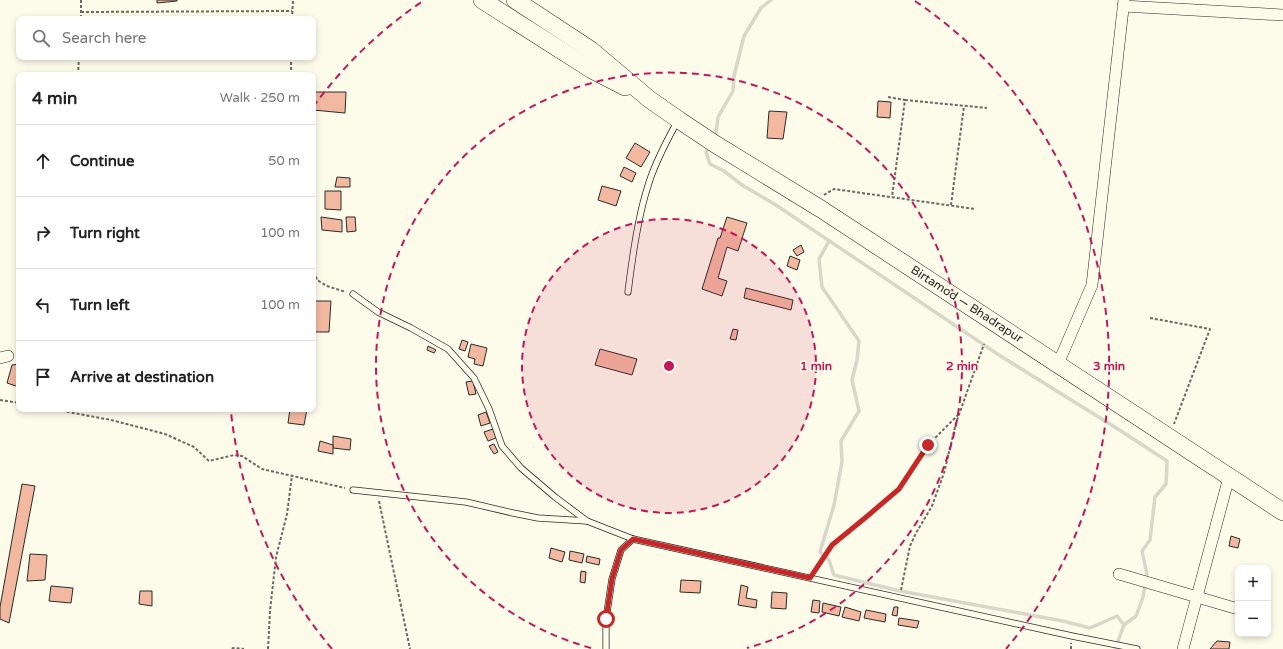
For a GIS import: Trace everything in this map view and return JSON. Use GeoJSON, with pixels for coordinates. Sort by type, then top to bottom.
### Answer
{"type":"FeatureCollection","features":[{"type":"Feature","properties":{"kind":"main road","name":"Birtamod — Bhadrapur"},"geometry":{"type":"LineString","coordinates":[[482,0],[592,70],[649,99]]}},
{"type":"Feature","properties":{"kind":"main road","name":"Birtamod — Bhadrapur"},"geometry":{"type":"LineString","coordinates":[[515,0],[591,50],[649,99],[711,142],[811,203],[1283,512]]}},
{"type":"Feature","properties":{"kind":"street"},"geometry":{"type":"LineString","coordinates":[[1058,364],[1092,285],[1124,3],[1283,15]]}},
{"type":"Feature","properties":{"kind":"street"},"geometry":{"type":"LineString","coordinates":[[1183,649],[1229,477]]}},
{"type":"Feature","properties":{"kind":"street"},"geometry":{"type":"LineString","coordinates":[[1119,574],[1235,608]]}},
{"type":"Feature","properties":{"kind":"lane"},"geometry":{"type":"LineString","coordinates":[[628,292],[633,255],[647,189],[667,140],[679,120]]}},
{"type":"Feature","properties":{"kind":"lane"},"geometry":{"type":"LineString","coordinates":[[353,294],[378,312],[411,328],[448,349],[474,378],[489,409],[502,446],[521,468],[555,497],[587,521],[633,539],[1137,649]]}},
{"type":"Feature","properties":{"kind":"lane"},"geometry":{"type":"LineString","coordinates":[[353,490],[466,502],[538,518],[587,521]]}},
{"type":"Feature","properties":{"kind":"lane"},"geometry":{"type":"LineString","coordinates":[[606,649],[606,619],[612,579],[621,550],[633,539]]}},
{"type":"Feature","properties":{"kind":"path"},"geometry":{"type":"LineString","coordinates":[[81,0],[81,16]]}},
{"type":"Feature","properties":{"kind":"path"},"geometry":{"type":"LineString","coordinates":[[292,16],[293,0]]}},
{"type":"Feature","properties":{"kind":"path"},"geometry":{"type":"LineString","coordinates":[[81,12],[292,12]]}},
{"type":"Feature","properties":{"kind":"path"},"geometry":{"type":"LineString","coordinates":[[78,72],[79,60]]}},
{"type":"Feature","properties":{"kind":"path"},"geometry":{"type":"LineString","coordinates":[[291,60],[291,72]]}},
{"type":"Feature","properties":{"kind":"path"},"geometry":{"type":"LineString","coordinates":[[888,96],[905,100],[987,108]]}},
{"type":"Feature","properties":{"kind":"path"},"geometry":{"type":"LineString","coordinates":[[892,197],[905,100]]}},
{"type":"Feature","properties":{"kind":"path"},"geometry":{"type":"LineString","coordinates":[[951,205],[964,106]]}},
{"type":"Feature","properties":{"kind":"path"},"geometry":{"type":"LineString","coordinates":[[811,203],[834,190],[975,208]]}},
{"type":"Feature","properties":{"kind":"path"},"geometry":{"type":"LineString","coordinates":[[316,277],[317,280],[327,286],[353,294]]}},
{"type":"Feature","properties":{"kind":"path"},"geometry":{"type":"LineString","coordinates":[[1150,318],[1210,330],[1169,437]]}},
{"type":"Feature","properties":{"kind":"path"},"geometry":{"type":"LineString","coordinates":[[899,598],[910,546],[932,506],[944,472],[960,413],[984,344]]}},
{"type":"Feature","properties":{"kind":"path"},"geometry":{"type":"LineString","coordinates":[[0,400],[16,403]]}},
{"type":"Feature","properties":{"kind":"path"},"geometry":{"type":"LineString","coordinates":[[69,412],[111,420],[165,434],[194,447],[210,461],[234,455],[242,456],[262,469],[353,490]]}},
{"type":"Feature","properties":{"kind":"path"},"geometry":{"type":"LineString","coordinates":[[810,578],[832,545],[899,489],[928,445],[960,413]]}},
{"type":"Feature","properties":{"kind":"path"},"geometry":{"type":"LineString","coordinates":[[268,649],[270,610],[276,557],[287,514],[292,475]]}},
{"type":"Feature","properties":{"kind":"path"},"geometry":{"type":"LineString","coordinates":[[377,492],[410,649]]}},
{"type":"Feature","properties":{"kind":"path"},"geometry":{"type":"LineString","coordinates":[[232,649],[244,649]]}},
{"type":"Feature","properties":{"kind":"building"},"geometry":{"type":"Polygon","coordinates":[[[157,0],[177,0],[177,1],[157,3],[157,0]]]}},
{"type":"Feature","properties":{"kind":"building"},"geometry":{"type":"Polygon","coordinates":[[[316,92],[346,92],[345,113],[316,110],[316,92]]]}},
{"type":"Feature","properties":{"kind":"building"},"geometry":{"type":"Polygon","coordinates":[[[878,101],[891,102],[890,118],[877,117],[878,101]]]}},
{"type":"Feature","properties":{"kind":"building"},"geometry":{"type":"Polygon","coordinates":[[[769,111],[787,112],[783,139],[767,138],[769,111]]]}},
{"type":"Feature","properties":{"kind":"building"},"geometry":{"type":"Polygon","coordinates":[[[635,143],[650,152],[641,167],[626,158],[635,143]]]}},
{"type":"Feature","properties":{"kind":"building"},"geometry":{"type":"Polygon","coordinates":[[[624,167],[636,173],[632,182],[620,176],[624,167]]]}},
{"type":"Feature","properties":{"kind":"building"},"geometry":{"type":"Polygon","coordinates":[[[337,177],[350,178],[350,187],[335,187],[337,177]]]}},
{"type":"Feature","properties":{"kind":"building"},"geometry":{"type":"Polygon","coordinates":[[[602,186],[621,191],[616,206],[598,200],[602,186]]]}},
{"type":"Feature","properties":{"kind":"building"},"geometry":{"type":"Polygon","coordinates":[[[325,191],[341,191],[341,210],[325,209],[325,191]]]}},
{"type":"Feature","properties":{"kind":"building"},"geometry":{"type":"Polygon","coordinates":[[[321,217],[342,220],[342,232],[322,230],[321,217]]]}},
{"type":"Feature","properties":{"kind":"building"},"geometry":{"type":"Polygon","coordinates":[[[346,217],[355,217],[356,231],[347,232],[346,217]]]}},
{"type":"Feature","properties":{"kind":"building"},"geometry":{"type":"Polygon","coordinates":[[[727,217],[747,223],[738,251],[727,247],[718,278],[727,281],[722,296],[702,289],[718,238],[720,238],[727,217]]]}},
{"type":"Feature","properties":{"kind":"building"},"geometry":{"type":"Polygon","coordinates":[[[801,245],[804,252],[797,256],[793,250],[801,245]]]}},
{"type":"Feature","properties":{"kind":"building"},"geometry":{"type":"Polygon","coordinates":[[[790,256],[800,260],[797,270],[787,266],[790,256]]]}},
{"type":"Feature","properties":{"kind":"building"},"geometry":{"type":"Polygon","coordinates":[[[746,288],[793,300],[791,310],[744,298],[746,288]]]}},
{"type":"Feature","properties":{"kind":"building"},"geometry":{"type":"Polygon","coordinates":[[[316,301],[331,301],[329,332],[316,332],[316,301]]]}},
{"type":"Feature","properties":{"kind":"building"},"geometry":{"type":"Polygon","coordinates":[[[733,329],[738,330],[736,340],[730,339],[733,329]]]}},
{"type":"Feature","properties":{"kind":"building"},"geometry":{"type":"Polygon","coordinates":[[[462,340],[468,342],[465,351],[459,349],[462,340]]]}},
{"type":"Feature","properties":{"kind":"building"},"geometry":{"type":"Polygon","coordinates":[[[471,344],[487,348],[483,366],[474,364],[475,359],[468,357],[471,344]]]}},
{"type":"Feature","properties":{"kind":"building"},"geometry":{"type":"Polygon","coordinates":[[[428,346],[436,350],[434,353],[427,350],[428,346]]]}},
{"type":"Feature","properties":{"kind":"building"},"geometry":{"type":"Polygon","coordinates":[[[600,349],[637,359],[632,375],[595,365],[600,349]]]}},
{"type":"Feature","properties":{"kind":"building"},"geometry":{"type":"Polygon","coordinates":[[[16,364],[16,386],[7,383],[12,365],[16,364]]]}},
{"type":"Feature","properties":{"kind":"building"},"geometry":{"type":"Polygon","coordinates":[[[473,381],[476,394],[469,395],[466,382],[473,381]]]}},
{"type":"Feature","properties":{"kind":"building"},"geometry":{"type":"Polygon","coordinates":[[[290,412],[306,412],[304,425],[288,423],[290,412]]]}},
{"type":"Feature","properties":{"kind":"building"},"geometry":{"type":"Polygon","coordinates":[[[486,412],[490,423],[481,426],[478,415],[486,412]]]}},
{"type":"Feature","properties":{"kind":"building"},"geometry":{"type":"Polygon","coordinates":[[[493,429],[496,438],[488,441],[484,432],[493,429]]]}},
{"type":"Feature","properties":{"kind":"building"},"geometry":{"type":"Polygon","coordinates":[[[333,436],[351,439],[350,450],[333,448],[333,436]]]}},
{"type":"Feature","properties":{"kind":"building"},"geometry":{"type":"Polygon","coordinates":[[[320,441],[333,445],[333,454],[318,451],[320,441]]]}},
{"type":"Feature","properties":{"kind":"building"},"geometry":{"type":"Polygon","coordinates":[[[494,444],[498,452],[494,454],[489,446],[494,444]]]}},
{"type":"Feature","properties":{"kind":"building"},"geometry":{"type":"Polygon","coordinates":[[[22,484],[35,486],[9,623],[0,619],[0,607],[22,484]]]}},
{"type":"Feature","properties":{"kind":"building"},"geometry":{"type":"Polygon","coordinates":[[[1231,536],[1240,539],[1238,548],[1229,546],[1231,536]]]}},
{"type":"Feature","properties":{"kind":"building"},"geometry":{"type":"Polygon","coordinates":[[[551,548],[565,552],[562,562],[549,558],[551,548]]]}},
{"type":"Feature","properties":{"kind":"building"},"geometry":{"type":"Polygon","coordinates":[[[570,551],[584,554],[582,563],[569,560],[570,551]]]}},
{"type":"Feature","properties":{"kind":"building"},"geometry":{"type":"Polygon","coordinates":[[[30,554],[47,555],[45,580],[27,581],[30,554]]]}},
{"type":"Feature","properties":{"kind":"building"},"geometry":{"type":"Polygon","coordinates":[[[587,556],[600,559],[599,565],[586,562],[587,556]]]}},
{"type":"Feature","properties":{"kind":"building"},"geometry":{"type":"Polygon","coordinates":[[[581,571],[586,572],[585,583],[580,582],[581,571]]]}},
{"type":"Feature","properties":{"kind":"building"},"geometry":{"type":"Polygon","coordinates":[[[681,580],[701,581],[700,593],[680,592],[681,580]]]}},
{"type":"Feature","properties":{"kind":"building"},"geometry":{"type":"Polygon","coordinates":[[[741,585],[748,587],[746,598],[757,600],[756,608],[738,605],[741,585]]]}},
{"type":"Feature","properties":{"kind":"building"},"geometry":{"type":"Polygon","coordinates":[[[51,586],[73,588],[71,603],[49,601],[51,586]]]}},
{"type":"Feature","properties":{"kind":"building"},"geometry":{"type":"Polygon","coordinates":[[[140,591],[152,591],[152,606],[139,604],[140,591]]]}},
{"type":"Feature","properties":{"kind":"building"},"geometry":{"type":"Polygon","coordinates":[[[772,592],[787,593],[786,609],[771,608],[772,592]]]}},
{"type":"Feature","properties":{"kind":"building"},"geometry":{"type":"Polygon","coordinates":[[[813,600],[820,601],[819,613],[811,612],[813,600]]]}},
{"type":"Feature","properties":{"kind":"building"},"geometry":{"type":"Polygon","coordinates":[[[823,603],[841,607],[839,616],[822,612],[823,603]]]}},
{"type":"Feature","properties":{"kind":"building"},"geometry":{"type":"Polygon","coordinates":[[[845,607],[861,612],[859,621],[842,617],[845,607]]]}},
{"type":"Feature","properties":{"kind":"building"},"geometry":{"type":"Polygon","coordinates":[[[894,607],[898,607],[897,616],[892,615],[894,607]]]}},
{"type":"Feature","properties":{"kind":"building"},"geometry":{"type":"Polygon","coordinates":[[[866,610],[886,614],[885,622],[864,618],[866,610]]]}},
{"type":"Feature","properties":{"kind":"building"},"geometry":{"type":"Polygon","coordinates":[[[899,618],[919,621],[917,628],[898,625],[899,618]]]}},
{"type":"Feature","properties":{"kind":"building"},"geometry":{"type":"Polygon","coordinates":[[[1217,641],[1230,642],[1229,649],[1210,649],[1217,641]]]}},
{"type":"Feature","properties":{"kind":"waterway"},"geometry":{"type":"LineString","coordinates":[[714,138],[716,134],[718,117],[733,91],[734,76],[744,36],[761,8],[771,0]]}},
{"type":"Feature","properties":{"kind":"waterway"},"geometry":{"type":"LineString","coordinates":[[709,147],[706,152],[710,164],[724,171],[742,185],[776,205],[999,355],[1167,461],[1166,484],[1155,497],[1150,540],[1142,551],[1147,574],[1143,597],[1136,616],[1124,625],[1115,649]]}},
{"type":"Feature","properties":{"kind":"waterway"},"geometry":{"type":"LineString","coordinates":[[829,241],[819,259],[822,287],[859,341],[857,360],[852,380],[859,411],[841,441],[842,462],[834,505],[820,552],[829,560],[834,575],[900,591],[1063,621],[1090,628],[1117,616],[1124,625]]}},
{"type":"Feature","properties":{"kind":"route"},"geometry":{"type":"LineString","coordinates":[[606,619],[612,579],[621,550],[633,539],[810,578],[832,545],[899,489],[928,445]]}}]}
